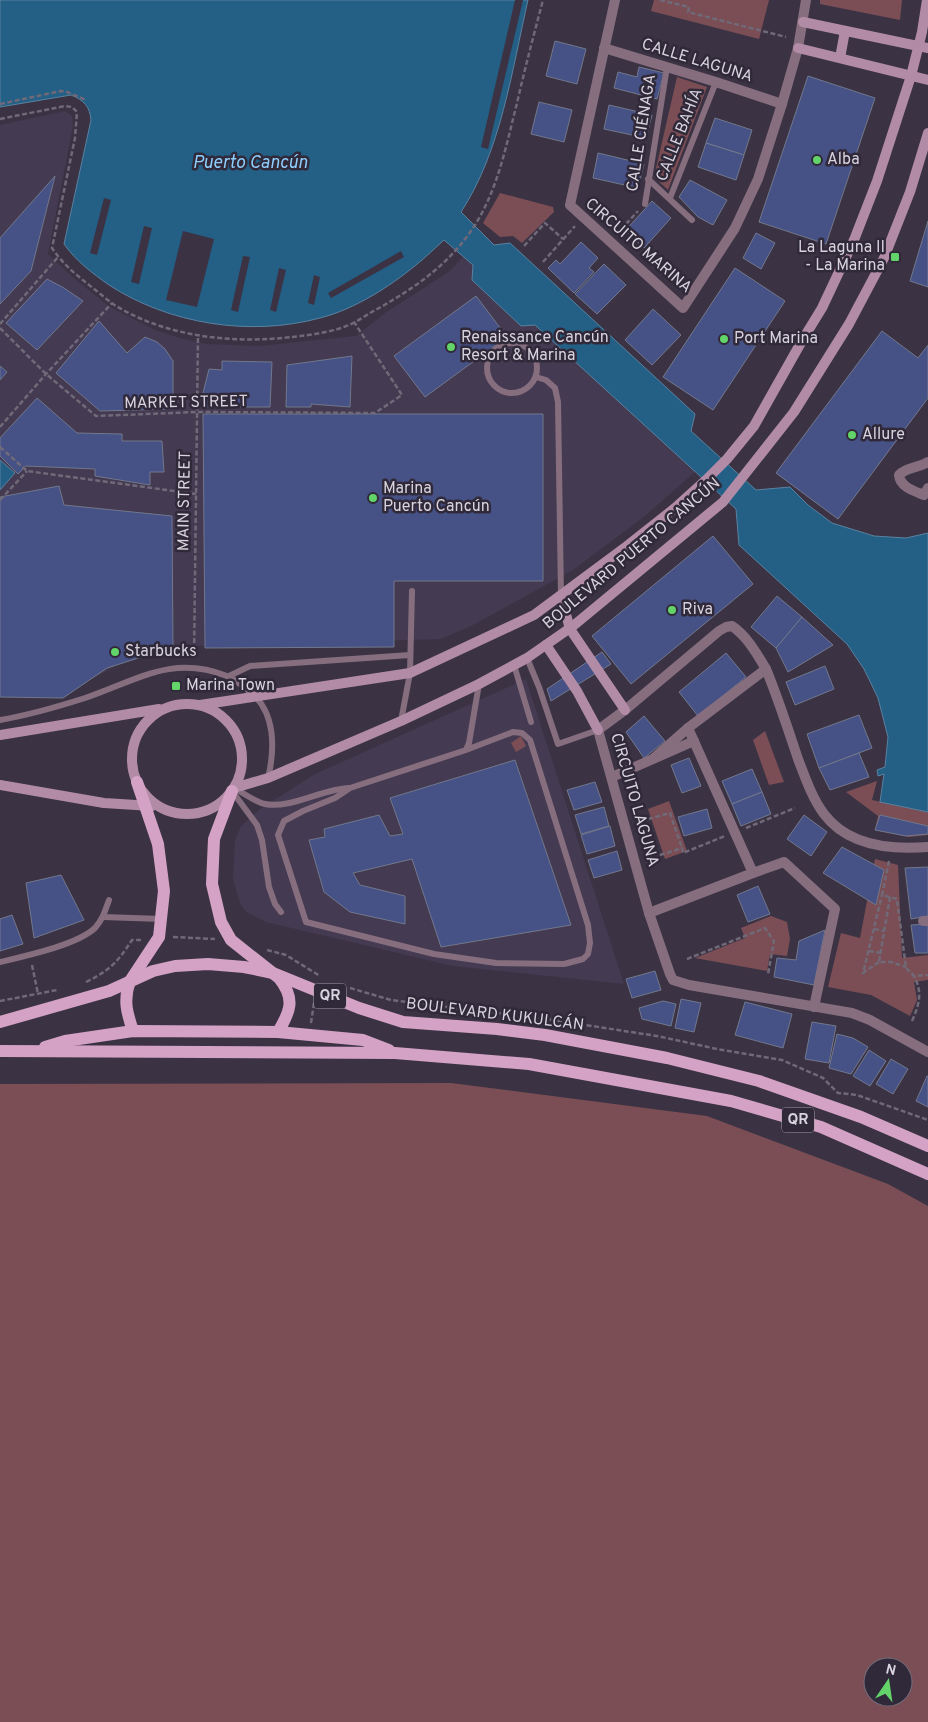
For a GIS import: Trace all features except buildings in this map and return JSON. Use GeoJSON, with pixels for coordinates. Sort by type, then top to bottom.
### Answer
{"type":"FeatureCollection","features":[{"type":"Feature","properties":{"kind":"main road"},"geometry":{"type":"LineString","coordinates":[[133,1031],[126,1008],[127,989],[130,981],[158,937],[162,919],[164,892],[158,844],[136,782]]}},
{"type":"Feature","properties":{"kind":"main road"},"geometry":{"type":"LineString","coordinates":[[233,790],[214,839],[212,884],[221,922],[231,940],[284,984],[289,996],[288,1015],[278,1032]]}},
{"type":"Feature","properties":{"kind":"main road","name":"BOULEVARD KUKULCÁN"},"geometry":{"type":"LineString","coordinates":[[0,1022],[109,991],[153,971],[190,965],[227,965],[273,973],[359,1008],[403,1022],[545,1035],[667,1058],[759,1081],[861,1117],[928,1146]]}},
{"type":"Feature","properties":{"kind":"main road"},"geometry":{"type":"LineString","coordinates":[[34,1051],[65,1041],[133,1031],[278,1032],[363,1040],[395,1053]]}},
{"type":"Feature","properties":{"kind":"main road","name":"QR"},"geometry":{"type":"LineString","coordinates":[[0,1051],[395,1053],[529,1064],[731,1101],[820,1127],[928,1174]]}},
{"type":"Feature","properties":{"kind":"street","name":"CIRCUITO MARINA"},"geometry":{"type":"LineString","coordinates":[[614,0],[570,205],[684,308],[735,228],[758,179],[798,48],[806,0]]}},
{"type":"Feature","properties":{"kind":"street","name":"BOULEVARD PUERTO CANCÚN"},"geometry":{"type":"LineString","coordinates":[[200,705],[410,673],[534,615],[675,508],[706,480],[754,426],[822,308],[854,240],[874,189],[911,76],[923,48],[927,0]]}},
{"type":"Feature","properties":{"kind":"street"},"geometry":{"type":"LineString","coordinates":[[803,22],[923,48]]}},
{"type":"Feature","properties":{"kind":"street"},"geometry":{"type":"LineString","coordinates":[[840,58],[845,31]]}},
{"type":"Feature","properties":{"kind":"street","name":"CALLE LAGUNA"},"geometry":{"type":"LineString","coordinates":[[604,48],[782,104]]}},
{"type":"Feature","properties":{"kind":"street"},"geometry":{"type":"LineString","coordinates":[[798,48],[928,80]]}},
{"type":"Feature","properties":{"kind":"street","name":"BOULEVARD PUERTO CANCÚN"},"geometry":{"type":"LineString","coordinates":[[233,790],[268,778],[402,722],[527,658],[570,629],[723,502],[794,412],[849,324],[884,258],[910,192],[928,133]]}},
{"type":"Feature","properties":{"kind":"street"},"geometry":{"type":"LineString","coordinates":[[926,492],[904,486],[899,481],[899,475],[903,470],[928,462]]}},
{"type":"Feature","properties":{"kind":"street"},"geometry":{"type":"LineString","coordinates":[[561,596],[570,629],[625,710]]}},
{"type":"Feature","properties":{"kind":"street","name":"CIRCUITO LAGUNA"},"geometry":{"type":"LineString","coordinates":[[928,847],[904,849],[864,842],[840,829],[824,815],[806,780],[766,669],[759,656],[738,630],[732,626],[719,630],[625,710],[598,730],[649,912],[670,974],[674,980],[689,986],[861,1015],[928,1052]]}},
{"type":"Feature","properties":{"kind":"street"},"geometry":{"type":"LineString","coordinates":[[546,645],[577,691],[598,730]]}},
{"type":"Feature","properties":{"kind":"street"},"geometry":{"type":"LineString","coordinates":[[654,758],[688,728],[766,669]]}},
{"type":"Feature","properties":{"kind":"street"},"geometry":{"type":"LineString","coordinates":[[0,734],[163,709],[181,704],[200,705],[216,712],[230,723],[238,738],[242,755],[241,772],[233,790],[222,802],[208,810],[194,814],[178,813],[160,807],[104,803],[0,784]]}},
{"type":"Feature","properties":{"kind":"street"},"geometry":{"type":"LineString","coordinates":[[160,807],[146,796],[136,782],[132,765],[132,748],[138,732],[149,718],[163,709]]}},
{"type":"Feature","properties":{"kind":"street"},"geometry":{"type":"LineString","coordinates":[[688,728],[752,873]]}},
{"type":"Feature","properties":{"kind":"street"},"geometry":{"type":"LineString","coordinates":[[612,777],[694,742]]}},
{"type":"Feature","properties":{"kind":"street"},"geometry":{"type":"LineString","coordinates":[[649,912],[784,862],[835,909],[814,1007]]}},
{"type":"Feature","properties":{"kind":"lane","name":"CALLE CIÉNAGA"},"geometry":{"type":"LineString","coordinates":[[645,204],[666,67]]}},
{"type":"Feature","properties":{"kind":"lane","name":"CALLE BAHÍA"},"geometry":{"type":"LineString","coordinates":[[670,198],[716,82]]}},
{"type":"Feature","properties":{"kind":"lane"},"geometry":{"type":"LineString","coordinates":[[648,179],[692,220]]}},
{"type":"Feature","properties":{"kind":"lane"},"geometry":{"type":"LineString","coordinates":[[504,344],[520,344],[533,354],[536,361],[536,377],[525,390],[517,393],[508,393],[493,385],[488,378],[487,360],[497,347],[504,344]]}},
{"type":"Feature","properties":{"kind":"lane"},"geometry":{"type":"LineString","coordinates":[[536,377],[546,380],[555,388],[558,402],[561,596]]}},
{"type":"Feature","properties":{"kind":"lane"},"geometry":{"type":"LineString","coordinates":[[402,722],[410,673],[412,591]]}},
{"type":"Feature","properties":{"kind":"lane"},"geometry":{"type":"LineString","coordinates":[[228,676],[250,666],[410,655]]}},
{"type":"Feature","properties":{"kind":"lane"},"geometry":{"type":"LineString","coordinates":[[527,658],[558,744],[598,730]]}},
{"type":"Feature","properties":{"kind":"lane"},"geometry":{"type":"LineString","coordinates":[[514,665],[531,722]]}},
{"type":"Feature","properties":{"kind":"lane"},"geometry":{"type":"LineString","coordinates":[[0,720],[31,714],[86,698],[158,670],[193,667],[228,676],[257,696],[270,721],[272,735],[273,750],[268,778]]}},
{"type":"Feature","properties":{"kind":"lane"},"geometry":{"type":"LineString","coordinates":[[466,750],[469,743],[479,684]]}},
{"type":"Feature","properties":{"kind":"lane"},"geometry":{"type":"LineString","coordinates":[[513,732],[522,733],[530,740],[588,925],[590,943],[588,954],[583,959],[564,964],[496,963],[434,954],[306,922],[278,835],[284,821],[335,798],[350,788],[466,750],[513,732]]}},
{"type":"Feature","properties":{"kind":"lane"},"geometry":{"type":"LineString","coordinates":[[233,790],[263,804],[277,805],[338,788],[350,788]]}},
{"type":"Feature","properties":{"kind":"lane"},"geometry":{"type":"LineString","coordinates":[[233,790],[257,825],[262,840],[269,887],[275,904],[282,912]]}},
{"type":"Feature","properties":{"kind":"lane"},"geometry":{"type":"LineString","coordinates":[[0,962],[76,940],[94,929],[103,917],[109,900]]}},
{"type":"Feature","properties":{"kind":"lane"},"geometry":{"type":"LineString","coordinates":[[103,917],[162,919]]}},
{"type":"Feature","properties":{"kind":"path"},"geometry":{"type":"LineString","coordinates":[[0,119],[65,106],[72,107],[77,112],[75,138],[52,248],[72,271],[112,303],[128,312],[164,326],[198,335],[266,340],[324,332],[345,327],[404,292],[444,263],[466,239],[490,196],[501,167],[542,0]]}},
{"type":"Feature","properties":{"kind":"path"},"geometry":{"type":"LineString","coordinates":[[660,0],[690,7],[688,12],[786,37]]}},
{"type":"Feature","properties":{"kind":"path"},"geometry":{"type":"LineString","coordinates":[[0,104],[61,91],[86,100]]}},
{"type":"Feature","properties":{"kind":"path"},"geometry":{"type":"LineString","coordinates":[[626,224],[645,204]]}},
{"type":"Feature","properties":{"kind":"path"},"geometry":{"type":"LineString","coordinates":[[524,246],[545,223],[563,239]]}},
{"type":"Feature","properties":{"kind":"path"},"geometry":{"type":"LineString","coordinates":[[542,262],[575,226]]}},
{"type":"Feature","properties":{"kind":"path"},"geometry":{"type":"LineString","coordinates":[[0,324],[58,257]]}},
{"type":"Feature","properties":{"kind":"path"},"geometry":{"type":"LineString","coordinates":[[0,427],[112,303]]}},
{"type":"Feature","properties":{"kind":"path","name":"MARKET STREET"},"geometry":{"type":"LineString","coordinates":[[0,328],[46,374],[96,416],[197,412],[375,413],[402,395],[354,322]]}},
{"type":"Feature","properties":{"kind":"path","name":"MAIN STREET"},"geometry":{"type":"LineString","coordinates":[[193,667],[198,335]]}},
{"type":"Feature","properties":{"kind":"path"},"geometry":{"type":"LineString","coordinates":[[0,447],[27,471],[196,494]]}},
{"type":"Feature","properties":{"kind":"path"},"geometry":{"type":"LineString","coordinates":[[0,500],[27,471]]}},
{"type":"Feature","properties":{"kind":"path"},"geometry":{"type":"LineString","coordinates":[[648,819],[670,813],[682,848]]}},
{"type":"Feature","properties":{"kind":"path"},"geometry":{"type":"LineString","coordinates":[[890,861],[863,973],[879,962],[891,962],[906,968],[914,976],[919,986],[920,998],[912,1021]]}},
{"type":"Feature","properties":{"kind":"path"},"geometry":{"type":"LineString","coordinates":[[882,895],[896,899],[906,968]]}},
{"type":"Feature","properties":{"kind":"path"},"geometry":{"type":"LineString","coordinates":[[879,962],[890,897]]}},
{"type":"Feature","properties":{"kind":"path"},"geometry":{"type":"LineString","coordinates":[[687,959],[766,928],[774,941],[768,974]]}},
{"type":"Feature","properties":{"kind":"path"},"geometry":{"type":"LineString","coordinates":[[874,929],[884,930]]}},
{"type":"Feature","properties":{"kind":"path"},"geometry":{"type":"LineString","coordinates":[[84,983],[107,972],[132,940],[158,937],[231,940]]}},
{"type":"Feature","properties":{"kind":"path"},"geometry":{"type":"LineString","coordinates":[[265,949],[286,955],[324,978]]}},
{"type":"Feature","properties":{"kind":"path"},"geometry":{"type":"LineString","coordinates":[[869,951],[880,953]]}},
{"type":"Feature","properties":{"kind":"path"},"geometry":{"type":"LineString","coordinates":[[29,955],[42,1010]]}},
{"type":"Feature","properties":{"kind":"path"},"geometry":{"type":"LineString","coordinates":[[914,976],[928,975]]}},
{"type":"Feature","properties":{"kind":"path"},"geometry":{"type":"LineString","coordinates":[[0,1001],[57,990]]}},
{"type":"Feature","properties":{"kind":"path"},"geometry":{"type":"LineString","coordinates":[[309,1029],[314,1003]]}},
{"type":"Feature","properties":{"kind":"shaded area"},"geometry":{"type":"Polygon","coordinates":[[[654,0],[769,0],[759,39],[651,11],[654,0]]]}},
{"type":"Feature","properties":{"kind":"shaded area"},"geometry":{"type":"Polygon","coordinates":[[[820,0],[902,0],[900,20],[820,4],[820,0]]]}},
{"type":"Feature","properties":{"kind":"shaded area"},"geometry":{"type":"Polygon","coordinates":[[[677,77],[707,87],[668,190],[654,177],[677,77]]]}},
{"type":"Feature","properties":{"kind":"shaded area"},"geometry":{"type":"Polygon","coordinates":[[[65,111],[72,116],[73,126],[48,254],[110,307],[155,330],[207,344],[259,346],[356,336],[385,313],[450,271],[464,256],[473,265],[472,280],[521,326],[535,325],[696,471],[645,516],[573,570],[473,625],[441,639],[203,646],[171,645],[139,655],[118,665],[79,686],[72,693],[0,693],[0,125],[65,111]]]}},
{"type":"Feature","properties":{"kind":"shaded area"},"geometry":{"type":"Polygon","coordinates":[[[500,193],[553,207],[554,212],[522,243],[513,236],[500,237],[483,223],[500,193]]]}},
{"type":"Feature","properties":{"kind":"shaded area"},"geometry":{"type":"Polygon","coordinates":[[[526,679],[624,984],[453,966],[266,922],[248,913],[242,907],[233,879],[235,840],[241,826],[260,809],[315,774],[526,679]]]}},
{"type":"Feature","properties":{"kind":"shaded area"},"geometry":{"type":"Polygon","coordinates":[[[765,731],[784,782],[769,785],[753,740],[765,731]]]}},
{"type":"Feature","properties":{"kind":"shaded area"},"geometry":{"type":"Polygon","coordinates":[[[521,736],[526,746],[516,752],[511,743],[521,736]]]}},
{"type":"Feature","properties":{"kind":"shaded area"},"geometry":{"type":"Polygon","coordinates":[[[877,781],[872,800],[928,812],[928,835],[909,837],[875,830],[878,816],[846,792],[877,781]]]}},
{"type":"Feature","properties":{"kind":"shaded area"},"geometry":{"type":"Polygon","coordinates":[[[669,801],[687,851],[665,859],[648,809],[669,801]]]}},
{"type":"Feature","properties":{"kind":"shaded area"},"geometry":{"type":"Polygon","coordinates":[[[875,859],[898,865],[902,958],[928,955],[928,980],[914,982],[917,1000],[910,1016],[871,995],[828,987],[841,933],[860,938],[875,859]]]}},
{"type":"Feature","properties":{"kind":"shaded area"},"geometry":{"type":"Polygon","coordinates":[[[771,916],[787,922],[790,939],[787,956],[770,954],[767,971],[695,958],[745,938],[741,928],[771,916]]]}},
{"type":"Feature","properties":{"kind":"shaded area"},"geometry":{"type":"Polygon","coordinates":[[[451,1083],[707,1116],[888,1184],[928,1206],[928,1722],[0,1722],[0,1084],[451,1083]]]}},
{"type":"Feature","properties":{"kind":"water","name":"Puerto Cancún"},"geometry":{"type":"Polygon","coordinates":[[[0,0],[528,0],[496,137],[475,188],[461,212],[494,245],[510,243],[695,414],[691,431],[756,490],[790,487],[808,505],[832,523],[874,536],[906,538],[928,533],[928,812],[880,802],[884,774],[878,776],[877,770],[885,767],[888,737],[878,698],[864,669],[847,644],[739,545],[736,509],[535,325],[521,326],[472,280],[473,265],[444,240],[406,273],[359,303],[333,314],[293,324],[238,326],[184,318],[132,298],[96,276],[64,244],[91,120],[88,108],[83,102],[71,95],[0,107],[0,0]]]}},
{"type":"Feature","properties":{"kind":"water"},"geometry":{"type":"Polygon","coordinates":[[[0,460],[15,473],[0,490],[0,460]]]}},
{"type":"Feature","properties":{"kind":"pier"},"geometry":{"type":"Polygon","coordinates":[[[515,0],[523,0],[488,149],[481,147],[515,0]]]}},
{"type":"Feature","properties":{"kind":"pier"},"geometry":{"type":"Polygon","coordinates":[[[104,198],[111,200],[97,255],[90,253],[104,198]]]}},
{"type":"Feature","properties":{"kind":"pier"},"geometry":{"type":"Polygon","coordinates":[[[144,226],[152,228],[139,284],[131,282],[144,226]]]}},
{"type":"Feature","properties":{"kind":"pier"},"geometry":{"type":"Polygon","coordinates":[[[183,231],[214,239],[197,307],[166,300],[183,231]]]}},
{"type":"Feature","properties":{"kind":"pier"},"geometry":{"type":"Polygon","coordinates":[[[401,251],[404,257],[331,298],[328,293],[401,251]]]}},
{"type":"Feature","properties":{"kind":"pier"},"geometry":{"type":"Polygon","coordinates":[[[243,256],[250,257],[238,312],[231,310],[243,256]]]}},
{"type":"Feature","properties":{"kind":"pier"},"geometry":{"type":"Polygon","coordinates":[[[279,268],[286,270],[276,312],[270,310],[279,268]]]}},
{"type":"Feature","properties":{"kind":"pier"},"geometry":{"type":"Polygon","coordinates":[[[314,275],[320,277],[314,305],[308,303],[314,275]]]}},
{"type":"Feature","properties":{"kind":"place","name":"Alba"},"geometry":{"type":"Point","coordinates":[817,160]}},
{"type":"Feature","properties":{"kind":"place","name":"La Laguna II - La Marina"},"geometry":{"type":"Point","coordinates":[895,257]}},
{"type":"Feature","properties":{"kind":"place","name":"Port Marina"},"geometry":{"type":"Point","coordinates":[724,339]}},
{"type":"Feature","properties":{"kind":"place","name":"Renaissance Cancún Resort & Marina"},"geometry":{"type":"Point","coordinates":[451,347]}},
{"type":"Feature","properties":{"kind":"place","name":"Allure"},"geometry":{"type":"Point","coordinates":[852,435]}},
{"type":"Feature","properties":{"kind":"place","name":"Marina Puerto Cancún"},"geometry":{"type":"Point","coordinates":[373,498]}},
{"type":"Feature","properties":{"kind":"place","name":"Riva"},"geometry":{"type":"Point","coordinates":[672,610]}},
{"type":"Feature","properties":{"kind":"place","name":"Starbucks"},"geometry":{"type":"Point","coordinates":[115,652]}},
{"type":"Feature","properties":{"kind":"place","name":"Marina Town"},"geometry":{"type":"Point","coordinates":[176,686]}}]}
